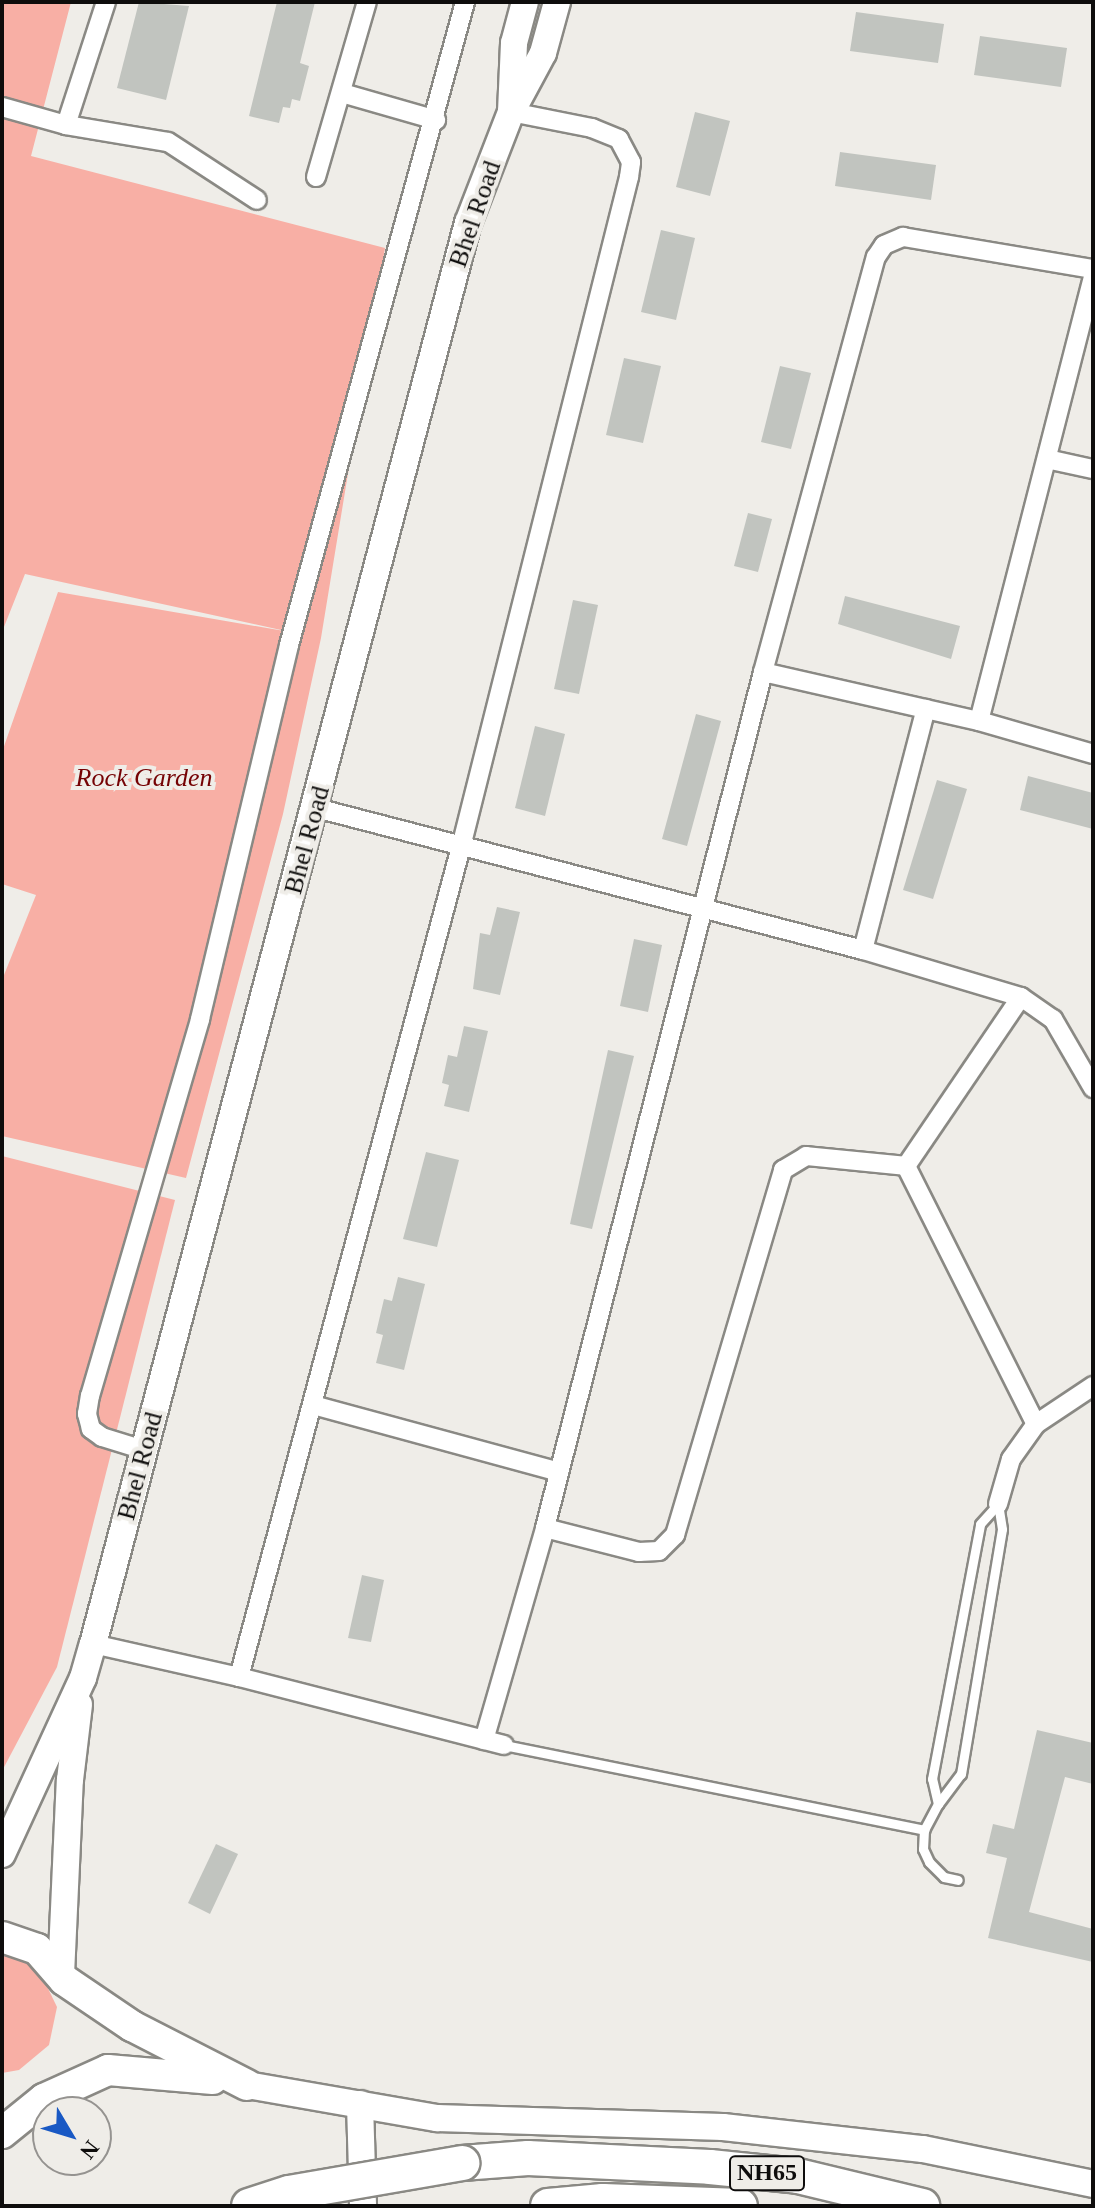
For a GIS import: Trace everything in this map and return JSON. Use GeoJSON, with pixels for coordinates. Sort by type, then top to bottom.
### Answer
{"type":"FeatureCollection","features":[{"type":"Feature","properties":{"kind":"highway","name":"NH65"},"geometry":{"type":"LineString","coordinates":[[249,2206],[368,2179],[528,2158],[798,2176],[922,2206]]}},
{"type":"Feature","properties":{"kind":"highway","name":"NH65"},"geometry":{"type":"LineString","coordinates":[[548,2206],[618,2201],[740,2206]]}},
{"type":"Feature","properties":{"kind":"main road"},"geometry":{"type":"LineString","coordinates":[[2,1937],[37,1949],[61,1975],[132,2026],[247,2085]]}},
{"type":"Feature","properties":{"kind":"main road"},"geometry":{"type":"LineString","coordinates":[[2,2133],[44,2099],[108,2070],[178,2073],[247,2085]]}},
{"type":"Feature","properties":{"kind":"street"},"geometry":{"type":"LineString","coordinates":[[66,125],[106,2]]}},
{"type":"Feature","properties":{"kind":"street"},"geometry":{"type":"LineString","coordinates":[[316,177],[367,2]]}},
{"type":"Feature","properties":{"kind":"street"},"geometry":{"type":"LineString","coordinates":[[144,1450],[91,1429],[87,1414],[90,1396],[200,1019],[289,645],[436,120],[465,2]]}},
{"type":"Feature","properties":{"kind":"street","name":"Bhel Road"},"geometry":{"type":"LineString","coordinates":[[83,1678],[316,808],[468,223],[511,112],[514,43],[525,2]]}},
{"type":"Feature","properties":{"kind":"street"},"geometry":{"type":"LineString","coordinates":[[543,53],[557,2]]}},
{"type":"Feature","properties":{"kind":"street"},"geometry":{"type":"LineString","coordinates":[[239,1677],[462,843],[631,162],[619,139],[606,133],[511,112],[572,2]]}},
{"type":"Feature","properties":{"kind":"street"},"geometry":{"type":"LineString","coordinates":[[342,93],[436,120]]}},
{"type":"Feature","properties":{"kind":"street"},"geometry":{"type":"LineString","coordinates":[[2,107],[66,125],[168,142],[257,200]]}},
{"type":"Feature","properties":{"kind":"street"},"geometry":{"type":"LineString","coordinates":[[484,1740],[545,1528],[763,672],[870,274],[884,245],[903,237],[1093,269]]}},
{"type":"Feature","properties":{"kind":"street"},"geometry":{"type":"LineString","coordinates":[[979,721],[1093,278]]}},
{"type":"Feature","properties":{"kind":"street"},"geometry":{"type":"LineString","coordinates":[[1047,459],[1093,469]]}},
{"type":"Feature","properties":{"kind":"street"},"geometry":{"type":"LineString","coordinates":[[763,672],[979,721],[1093,754]]}},
{"type":"Feature","properties":{"kind":"street"},"geometry":{"type":"LineString","coordinates":[[863,950],[926,709]]}},
{"type":"Feature","properties":{"kind":"street"},"geometry":{"type":"LineString","coordinates":[[316,808],[462,843],[863,950],[1021,997],[1053,1019],[1093,1088]]}},
{"type":"Feature","properties":{"kind":"street"},"geometry":{"type":"LineString","coordinates":[[906,1166],[1021,997]]}},
{"type":"Feature","properties":{"kind":"street"},"geometry":{"type":"LineString","coordinates":[[545,1528],[639,1552],[659,1551],[675,1535],[783,1170],[806,1156],[906,1166]]}},
{"type":"Feature","properties":{"kind":"street"},"geometry":{"type":"LineString","coordinates":[[906,1166],[1036,1424]]}},
{"type":"Feature","properties":{"kind":"street"},"geometry":{"type":"LineString","coordinates":[[998,1504],[1011,1459],[1036,1424],[1093,1386]]}},
{"type":"Feature","properties":{"kind":"street"},"geometry":{"type":"LineString","coordinates":[[313,1405],[559,1472]]}},
{"type":"Feature","properties":{"kind":"street"},"geometry":{"type":"LineString","coordinates":[[93,1644],[239,1677],[504,1745]]}},
{"type":"Feature","properties":{"kind":"street"},"geometry":{"type":"LineString","coordinates":[[2,1854],[83,1678]]}},
{"type":"Feature","properties":{"kind":"street"},"geometry":{"type":"LineString","coordinates":[[61,1975],[70,1780],[83,1678]]}},
{"type":"Feature","properties":{"kind":"street"},"geometry":{"type":"LineString","coordinates":[[247,2085],[437,2118],[723,2127],[923,2149],[1093,2184]]}},
{"type":"Feature","properties":{"kind":"street"},"geometry":{"type":"LineString","coordinates":[[360,2104],[363,2206]]}},
{"type":"Feature","properties":{"kind":"lane"},"geometry":{"type":"LineString","coordinates":[[958,1880],[944,1877],[929,1862],[923,1849],[924,1830],[938,1804],[961,1774],[1002,1529],[998,1504]]}},
{"type":"Feature","properties":{"kind":"lane"},"geometry":{"type":"LineString","coordinates":[[938,1804],[932,1779],[980,1524],[998,1504]]}},
{"type":"Feature","properties":{"kind":"lane"},"geometry":{"type":"LineString","coordinates":[[504,1745],[924,1830]]}},
{"type":"Feature","properties":{"kind":"green space","name":"Rock Garden"},"geometry":{"type":"Polygon","coordinates":[[[2,2],[71,2],[31,156],[385,248],[321,638],[283,814],[186,1178],[2,1136],[2,980],[36,895],[2,884],[2,752],[58,592],[290,632],[25,574],[2,632],[2,2]]]}},
{"type":"Feature","properties":{"kind":"green space"},"geometry":{"type":"Polygon","coordinates":[[[2,1156],[175,1200],[57,1667],[2,1771],[2,1156]]]}},
{"type":"Feature","properties":{"kind":"green space"},"geometry":{"type":"Polygon","coordinates":[[[2,1955],[24,1960],[40,1972],[57,2007],[49,2045],[19,2070],[2,2073],[2,1955]]]}},
{"type":"Feature","properties":{"kind":"building"},"geometry":{"type":"Polygon","coordinates":[[[139,2],[189,6],[166,100],[117,88],[139,2]]]}},
{"type":"Feature","properties":{"kind":"building"},"geometry":{"type":"Polygon","coordinates":[[[277,2],[315,2],[300,63],[309,66],[300,101],[292,99],[290,108],[283,107],[279,123],[249,116],[277,2]]]}},
{"type":"Feature","properties":{"kind":"building"},"geometry":{"type":"Polygon","coordinates":[[[856,12],[944,24],[938,63],[850,51],[856,12]]]}},
{"type":"Feature","properties":{"kind":"building"},"geometry":{"type":"Polygon","coordinates":[[[980,36],[1067,48],[1061,87],[974,75],[980,36]]]}},
{"type":"Feature","properties":{"kind":"building"},"geometry":{"type":"Polygon","coordinates":[[[695,112],[730,121],[710,196],[676,187],[695,112]]]}},
{"type":"Feature","properties":{"kind":"building"},"geometry":{"type":"Polygon","coordinates":[[[840,152],[936,165],[931,200],[835,186],[840,152]]]}},
{"type":"Feature","properties":{"kind":"building"},"geometry":{"type":"Polygon","coordinates":[[[661,230],[695,238],[676,320],[641,312],[661,230]]]}},
{"type":"Feature","properties":{"kind":"building"},"geometry":{"type":"Polygon","coordinates":[[[624,358],[661,366],[643,443],[606,435],[624,358]]]}},
{"type":"Feature","properties":{"kind":"building"},"geometry":{"type":"Polygon","coordinates":[[[780,366],[811,373],[791,449],[761,442],[780,366]]]}},
{"type":"Feature","properties":{"kind":"building"},"geometry":{"type":"Polygon","coordinates":[[[748,513],[772,519],[758,572],[734,566],[748,513]]]}},
{"type":"Feature","properties":{"kind":"building"},"geometry":{"type":"Polygon","coordinates":[[[845,596],[960,626],[951,659],[838,624],[845,596]]]}},
{"type":"Feature","properties":{"kind":"building"},"geometry":{"type":"Polygon","coordinates":[[[573,600],[598,605],[579,694],[554,689],[573,600]]]}},
{"type":"Feature","properties":{"kind":"building"},"geometry":{"type":"Polygon","coordinates":[[[696,714],[721,721],[687,846],[662,839],[696,714]]]}},
{"type":"Feature","properties":{"kind":"building"},"geometry":{"type":"Polygon","coordinates":[[[535,726],[565,734],[545,816],[515,808],[535,726]]]}},
{"type":"Feature","properties":{"kind":"building"},"geometry":{"type":"Polygon","coordinates":[[[1028,776],[1093,793],[1093,829],[1020,810],[1028,776]]]}},
{"type":"Feature","properties":{"kind":"building"},"geometry":{"type":"Polygon","coordinates":[[[937,780],[967,789],[933,899],[903,890],[937,780]]]}},
{"type":"Feature","properties":{"kind":"building"},"geometry":{"type":"Polygon","coordinates":[[[497,907],[520,912],[500,995],[473,989],[480,933],[490,935],[497,907]]]}},
{"type":"Feature","properties":{"kind":"building"},"geometry":{"type":"Polygon","coordinates":[[[634,939],[662,945],[648,1012],[620,1006],[634,939]]]}},
{"type":"Feature","properties":{"kind":"building"},"geometry":{"type":"Polygon","coordinates":[[[464,1026],[488,1031],[469,1112],[444,1106],[449,1085],[442,1083],[448,1055],[457,1057],[464,1026]]]}},
{"type":"Feature","properties":{"kind":"building"},"geometry":{"type":"Polygon","coordinates":[[[608,1050],[634,1056],[592,1229],[570,1224],[608,1050]]]}},
{"type":"Feature","properties":{"kind":"building"},"geometry":{"type":"Polygon","coordinates":[[[426,1152],[459,1160],[437,1247],[403,1239],[426,1152]]]}},
{"type":"Feature","properties":{"kind":"building"},"geometry":{"type":"Polygon","coordinates":[[[398,1277],[425,1284],[404,1370],[376,1363],[383,1335],[376,1333],[384,1299],[392,1301],[398,1277]]]}},
{"type":"Feature","properties":{"kind":"building"},"geometry":{"type":"Polygon","coordinates":[[[362,1575],[384,1580],[371,1642],[348,1638],[362,1575]]]}},
{"type":"Feature","properties":{"kind":"building"},"geometry":{"type":"Polygon","coordinates":[[[1037,1730],[1093,1743],[1093,1784],[1065,1777],[1029,1912],[1093,1929],[1093,1962],[988,1938],[1007,1858],[986,1853],[993,1824],[1014,1829],[1037,1730]]]}},
{"type":"Feature","properties":{"kind":"building"},"geometry":{"type":"Polygon","coordinates":[[[216,1844],[238,1854],[210,1914],[188,1903],[216,1844]]]}}]}
